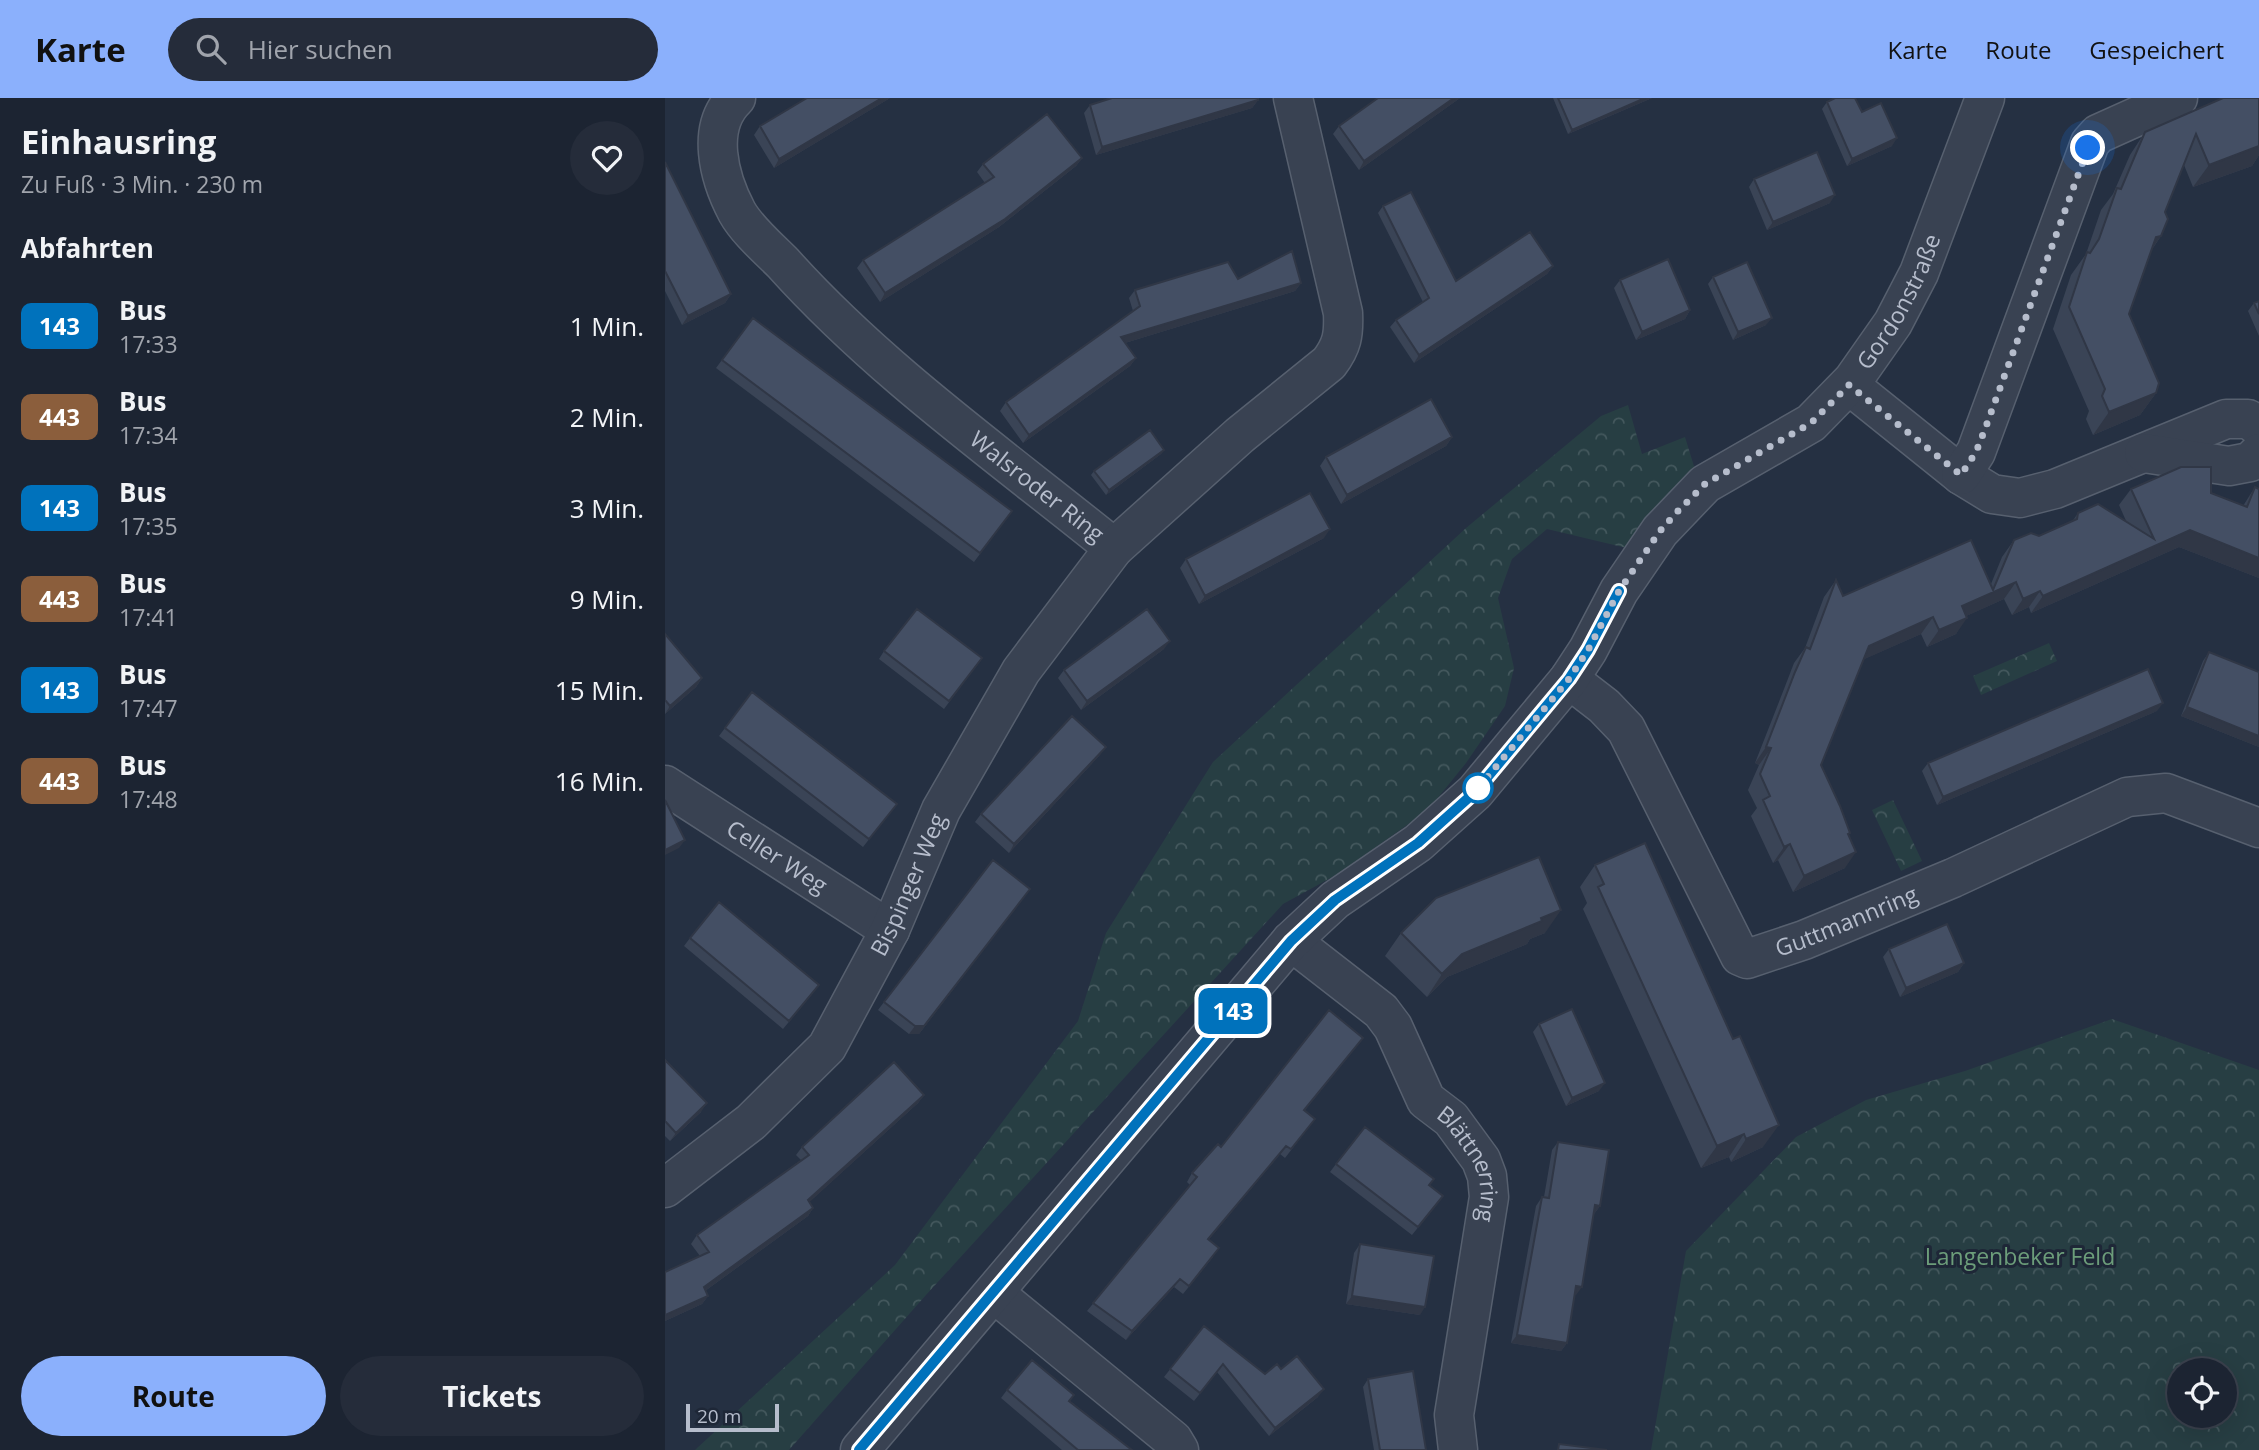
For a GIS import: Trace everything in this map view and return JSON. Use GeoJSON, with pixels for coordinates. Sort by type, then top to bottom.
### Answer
{"type":"FeatureCollection","features":[{"type":"Feature","properties":{"kind":"street","name":"Walsroder Ring"},"geometry":{"type":"LineString","coordinates":[[736,98],[728,106],[716,144],[723,180],[738,214],[810,293],[897,372],[1114,548],[1240,435],[1329,363],[1340,349],[1344,336],[1343,313],[1293,98]]}},
{"type":"Feature","properties":{"kind":"street","name":"Gordonstraße"},"geometry":{"type":"LineString","coordinates":[[860,1450],[1291,941],[1335,900],[1418,843],[1456,811],[1569,679],[1588,650],[1619,591],[1660,531],[1677,512],[1705,484],[1811,423],[1849,385],[1873,355],[1919,273],[1985,98]]}},
{"type":"Feature","properties":{"kind":"street"},"geometry":{"type":"LineString","coordinates":[[1961,475],[1976,452],[1985,429],[2090,143],[2098,134],[2178,98]]}},
{"type":"Feature","properties":{"kind":"street"},"geometry":{"type":"LineString","coordinates":[[1849,385],[1961,475],[1992,494],[2020,498],[2055,489],[2226,419],[2238,418],[2257,443]]}},
{"type":"Feature","properties":{"kind":"street","name":"Bispinger Weg"},"geometry":{"type":"LineString","coordinates":[[665,1188],[751,1122],[827,1047],[890,930],[941,810],[1021,671],[1114,548]]}},
{"type":"Feature","properties":{"kind":"street","name":"Guttmannring"},"geometry":{"type":"LineString","coordinates":[[1569,679],[1604,706],[1626,729],[1740,956],[1747,959],[1804,940],[1953,878],[2127,797],[2166,793],[2259,828]]}},
{"type":"Feature","properties":{"kind":"street","name":"Celler Weg"},"geometry":{"type":"LineString","coordinates":[[665,785],[890,930]]}},
{"type":"Feature","properties":{"kind":"street","name":"Blättnerring"},"geometry":{"type":"LineString","coordinates":[[1291,941],[1381,1011],[1393,1027],[1426,1100],[1462,1131],[1481,1160],[1487,1176],[1489,1197],[1454,1415],[1458,1450]]}},
{"type":"Feature","properties":{"kind":"street"},"geometry":{"type":"LineString","coordinates":[[994,1293],[1161,1430],[1179,1450]]}},
{"type":"Feature","properties":{"kind":"green space"},"geometry":{"type":"Polygon","coordinates":[[[1628,405],[1642,454],[1685,437],[1697,476],[1635,550],[1547,529],[1512,559],[1498,598],[1514,668],[1505,706],[1466,763],[1428,810],[1338,874],[1283,904],[926,1295],[789,1450],[695,1450],[895,1265],[1078,1021],[1106,933],[1213,762],[1466,528],[1601,416],[1628,405]]]}},
{"type":"Feature","properties":{"kind":"green space"},"geometry":{"type":"Polygon","coordinates":[[[2049,643],[2057,661],[1981,695],[1973,676],[2049,643]]]}},
{"type":"Feature","properties":{"kind":"green space"},"geometry":{"type":"Polygon","coordinates":[[[1893,800],[1922,861],[1901,871],[1872,810],[1893,800]]]}},
{"type":"Feature","properties":{"kind":"green space","name":"Langenbeker Feld"},"geometry":{"type":"Polygon","coordinates":[[[2112,1019],[2259,1070],[2259,1450],[1651,1450],[1686,1251],[1796,1137],[1866,1100],[1965,1071],[2112,1019]]]}},
{"type":"Feature","properties":{"kind":"building"},"geometry":{"type":"Polygon","coordinates":[[[807,98],[882,98],[779,159],[760,126],[807,98]]]}},
{"type":"Feature","properties":{"kind":"building"},"geometry":{"type":"Polygon","coordinates":[[[1112,98],[1258,100],[1102,147],[1090,105],[1112,98]]]}},
{"type":"Feature","properties":{"kind":"building"},"geometry":{"type":"Polygon","coordinates":[[[1378,98],[1454,98],[1364,161],[1339,126],[1378,98]]]}},
{"type":"Feature","properties":{"kind":"building"},"geometry":{"type":"Polygon","coordinates":[[[1558,98],[1645,98],[1572,130],[1558,98]]]}},
{"type":"Feature","properties":{"kind":"building"},"geometry":{"type":"Polygon","coordinates":[[[1835,98],[1855,98],[1862,112],[1881,103],[1897,138],[1852,159],[1827,102],[1835,98]]]}},
{"type":"Feature","properties":{"kind":"building"},"geometry":{"type":"Polygon","coordinates":[[[2223,98],[2259,98],[2259,146],[2209,165],[2196,134],[2165,212],[2168,219],[2161,236],[2156,237],[2129,314],[2159,383],[2156,393],[2109,412],[2102,396],[2105,389],[2069,307],[2087,252],[2090,253],[2099,239],[2117,188],[2121,189],[2145,132],[2223,98]]]}},
{"type":"Feature","properties":{"kind":"building"},"geometry":{"type":"Polygon","coordinates":[[[1047,114],[1082,158],[1005,219],[885,293],[863,260],[994,177],[983,164],[1047,114]]]}},
{"type":"Feature","properties":{"kind":"building"},"geometry":{"type":"Polygon","coordinates":[[[1817,152],[1835,195],[1773,222],[1754,179],[1817,152]]]}},
{"type":"Feature","properties":{"kind":"building"},"geometry":{"type":"Polygon","coordinates":[[[665,162],[731,294],[688,316],[665,271],[665,162]]]}},
{"type":"Feature","properties":{"kind":"building"},"geometry":{"type":"Polygon","coordinates":[[[1411,192],[1456,281],[1530,232],[1553,266],[1419,355],[1396,320],[1429,298],[1383,206],[1411,192]]]}},
{"type":"Feature","properties":{"kind":"building"},"geometry":{"type":"Polygon","coordinates":[[[1292,251],[1301,283],[1121,337],[1136,358],[1029,435],[1006,402],[1140,306],[1135,290],[1228,262],[1238,279],[1292,251]]]}},
{"type":"Feature","properties":{"kind":"building"},"geometry":{"type":"Polygon","coordinates":[[[1668,259],[1690,310],[1642,332],[1620,280],[1668,259]]]}},
{"type":"Feature","properties":{"kind":"building"},"geometry":{"type":"Polygon","coordinates":[[[1747,262],[1772,318],[1738,332],[1713,277],[1747,262]]]}},
{"type":"Feature","properties":{"kind":"building"},"geometry":{"type":"Polygon","coordinates":[[[2259,301],[2259,314],[2254,303],[2259,301]]]}},
{"type":"Feature","properties":{"kind":"building"},"geometry":{"type":"Polygon","coordinates":[[[753,318],[1012,511],[980,553],[722,360],[753,318]]]}},
{"type":"Feature","properties":{"kind":"building"},"geometry":{"type":"Polygon","coordinates":[[[1431,399],[1452,437],[1347,495],[1326,457],[1431,399]]]}},
{"type":"Feature","properties":{"kind":"building"},"geometry":{"type":"Polygon","coordinates":[[[1150,430],[1164,450],[1109,490],[1094,471],[1150,430]]]}},
{"type":"Feature","properties":{"kind":"building"},"geometry":{"type":"Polygon","coordinates":[[[2181,467],[2211,467],[2211,493],[2247,507],[2255,487],[2259,489],[2259,558],[2190,530],[2043,596],[2040,591],[2023,599],[2016,582],[1962,606],[1967,618],[1939,630],[1933,617],[1869,646],[1821,765],[1840,806],[1856,852],[1804,876],[1790,844],[1784,847],[1763,800],[1770,796],[1760,774],[1771,748],[1766,747],[1795,672],[1806,647],[1810,649],[1836,580],[1843,596],[1971,540],[1993,590],[2014,540],[2031,533],[2039,536],[2077,519],[2078,513],[2098,504],[2154,539],[2131,489],[2181,467]]]}},
{"type":"Feature","properties":{"kind":"building"},"geometry":{"type":"Polygon","coordinates":[[[1310,493],[1330,529],[1205,596],[1186,559],[1310,493]]]}},
{"type":"Feature","properties":{"kind":"building"},"geometry":{"type":"Polygon","coordinates":[[[917,609],[982,658],[949,701],[884,651],[917,609]]]}},
{"type":"Feature","properties":{"kind":"building"},"geometry":{"type":"Polygon","coordinates":[[[1147,609],[1170,641],[1087,701],[1064,670],[1147,609]]]}},
{"type":"Feature","properties":{"kind":"building"},"geometry":{"type":"Polygon","coordinates":[[[665,634],[702,678],[670,706],[665,700],[665,634]]]}},
{"type":"Feature","properties":{"kind":"building"},"geometry":{"type":"Polygon","coordinates":[[[2209,652],[2259,672],[2259,736],[2187,707],[2209,652]]]}},
{"type":"Feature","properties":{"kind":"building"},"geometry":{"type":"Polygon","coordinates":[[[2148,669],[2163,703],[1943,797],[1928,763],[2148,669]]]}},
{"type":"Feature","properties":{"kind":"building"},"geometry":{"type":"Polygon","coordinates":[[[752,692],[897,804],[869,839],[725,728],[752,692]]]}},
{"type":"Feature","properties":{"kind":"building"},"geometry":{"type":"Polygon","coordinates":[[[1072,716],[1106,747],[1014,844],[981,814],[1072,716]]]}},
{"type":"Feature","properties":{"kind":"building"},"geometry":{"type":"Polygon","coordinates":[[[665,800],[685,840],[665,850],[665,800]]]}},
{"type":"Feature","properties":{"kind":"building"},"geometry":{"type":"Polygon","coordinates":[[[1645,843],[1733,1039],[1740,1036],[1779,1125],[1746,1139],[1744,1134],[1717,1146],[1598,887],[1604,884],[1595,865],[1645,843]]]}},
{"type":"Feature","properties":{"kind":"building"},"geometry":{"type":"Polygon","coordinates":[[[1539,857],[1561,910],[1541,918],[1542,921],[1462,954],[1442,974],[1401,933],[1436,898],[1539,857]]]}},
{"type":"Feature","properties":{"kind":"building"},"geometry":{"type":"Polygon","coordinates":[[[993,860],[1030,889],[924,1026],[915,1026],[884,1002],[993,860]]]}},
{"type":"Feature","properties":{"kind":"building"},"geometry":{"type":"Polygon","coordinates":[[[719,902],[819,985],[789,1021],[690,938],[719,902]]]}},
{"type":"Feature","properties":{"kind":"building"},"geometry":{"type":"Polygon","coordinates":[[[1947,924],[1964,963],[1906,988],[1889,949],[1947,924]]]}},
{"type":"Feature","properties":{"kind":"building"},"geometry":{"type":"Polygon","coordinates":[[[1572,1009],[1605,1083],[1572,1098],[1539,1024],[1572,1009]]]}},
{"type":"Feature","properties":{"kind":"building"},"geometry":{"type":"Polygon","coordinates":[[[1329,1010],[1363,1038],[1304,1110],[1315,1119],[1291,1149],[1286,1146],[1208,1239],[1219,1248],[1189,1286],[1180,1279],[1132,1331],[1093,1303],[1197,1177],[1192,1173],[1218,1144],[1221,1147],[1329,1010]]]}},
{"type":"Feature","properties":{"kind":"building"},"geometry":{"type":"Polygon","coordinates":[[[665,1060],[707,1103],[676,1133],[665,1121],[665,1060]]]}},
{"type":"Feature","properties":{"kind":"building"},"geometry":{"type":"Polygon","coordinates":[[[894,1062],[924,1095],[808,1200],[813,1208],[704,1287],[708,1296],[665,1315],[665,1272],[709,1252],[697,1235],[809,1155],[802,1147],[894,1062]]]}},
{"type":"Feature","properties":{"kind":"building"},"geometry":{"type":"Polygon","coordinates":[[[1365,1127],[1434,1179],[1429,1185],[1443,1196],[1418,1227],[1336,1164],[1365,1127]]]}},
{"type":"Feature","properties":{"kind":"building"},"geometry":{"type":"Polygon","coordinates":[[[1558,1142],[1609,1150],[1600,1206],[1595,1205],[1582,1287],[1576,1286],[1567,1343],[1517,1335],[1542,1197],[1549,1198],[1558,1142]]]}},
{"type":"Feature","properties":{"kind":"building"},"geometry":{"type":"Polygon","coordinates":[[[1360,1244],[1434,1256],[1425,1307],[1352,1296],[1360,1244]]]}},
{"type":"Feature","properties":{"kind":"building"},"geometry":{"type":"Polygon","coordinates":[[[1204,1326],[1265,1374],[1277,1364],[1281,1369],[1297,1356],[1324,1389],[1275,1428],[1223,1364],[1200,1393],[1170,1369],[1204,1326]]]}},
{"type":"Feature","properties":{"kind":"building"},"geometry":{"type":"Polygon","coordinates":[[[1032,1360],[1074,1395],[1069,1401],[1132,1450],[1078,1450],[1007,1390],[1032,1360]]]}},
{"type":"Feature","properties":{"kind":"building"},"geometry":{"type":"Polygon","coordinates":[[[1413,1371],[1426,1450],[1380,1450],[1368,1379],[1413,1371]]]}},
{"type":"Feature","properties":{"kind":"building"},"geometry":{"type":"Polygon","coordinates":[[[1559,1444],[1607,1450],[1558,1450],[1559,1444]]]}},
{"type":"Feature","properties":{"kind":"bus line","name":"143"},"geometry":{"type":"LineString","coordinates":[[859,1450],[1291,941],[1335,900],[1418,843],[1475,792],[1569,679],[1588,650],[1619,591]]}},
{"type":"Feature","properties":{"kind":"route"},"geometry":{"type":"LineString","coordinates":[[1478,788],[1475,792],[1569,679],[1588,650],[1619,591],[1660,531],[1677,512],[1705,484],[1811,423],[1849,385],[1961,475],[1976,452],[1985,429],[2088,148]]}}]}
